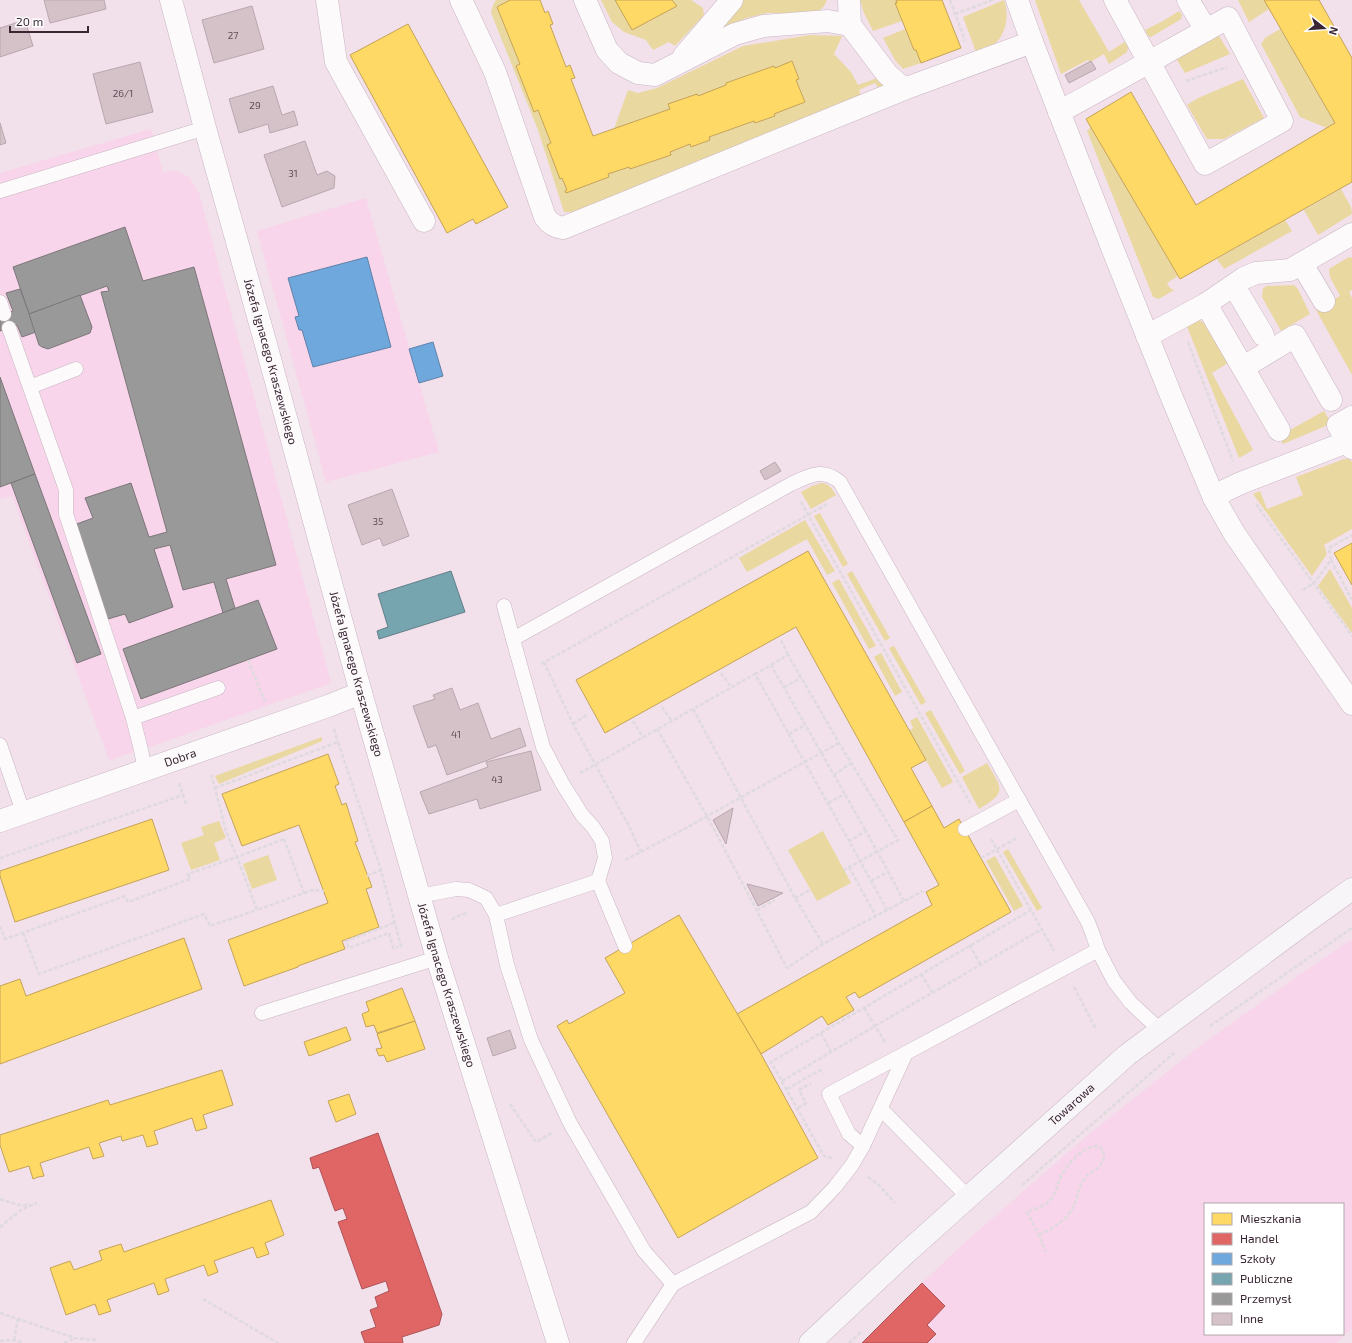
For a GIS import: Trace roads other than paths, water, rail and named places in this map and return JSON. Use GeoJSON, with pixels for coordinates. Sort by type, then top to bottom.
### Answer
{"type":"FeatureCollection","features":[{"type":"Feature","properties":{"kind":"main road","name":"Towarowa"},"geometry":{"type":"LineString","coordinates":[[810,1343],[968,1197],[1127,1055],[1352,889]]}},
{"type":"Feature","properties":{"kind":"street","name":"Józefa Ignacego Kraszewskiego"},"geometry":{"type":"LineString","coordinates":[[171,0],[361,693],[419,896],[558,1343]]}},
{"type":"Feature","properties":{"kind":"street"},"geometry":{"type":"LineString","coordinates":[[327,0],[336,62],[424,221]]}},
{"type":"Feature","properties":{"kind":"street"},"geometry":{"type":"LineString","coordinates":[[462,0],[495,72],[545,217],[556,227],[564,228],[904,89],[1032,42]]}},
{"type":"Feature","properties":{"kind":"street"},"geometry":{"type":"LineString","coordinates":[[585,0],[607,50],[619,63],[638,73],[655,75],[735,34],[763,26],[828,21],[850,25]]}},
{"type":"Feature","properties":{"kind":"street"},"geometry":{"type":"LineString","coordinates":[[676,64],[732,0]]}},
{"type":"Feature","properties":{"kind":"street"},"geometry":{"type":"LineString","coordinates":[[849,0],[850,25],[887,74],[904,89]]}},
{"type":"Feature","properties":{"kind":"street"},"geometry":{"type":"LineString","coordinates":[[1017,0],[1059,112],[1147,336],[1214,498],[1234,533],[1282,603],[1346,681],[1352,704]]}},
{"type":"Feature","properties":{"kind":"street"},"geometry":{"type":"LineString","coordinates":[[1059,112],[1150,62],[1228,18],[1282,121],[1205,164],[1150,62],[1115,0]]}},
{"type":"Feature","properties":{"kind":"street"},"geometry":{"type":"LineString","coordinates":[[1188,0],[1206,30]]}},
{"type":"Feature","properties":{"kind":"street"},"geometry":{"type":"LineString","coordinates":[[1147,336],[1206,304],[1244,278],[1256,273],[1290,270],[1352,234]]}},
{"type":"Feature","properties":{"kind":"street"},"geometry":{"type":"LineString","coordinates":[[1302,264],[1324,301]]}},
{"type":"Feature","properties":{"kind":"street"},"geometry":{"type":"LineString","coordinates":[[1234,286],[1263,335]]}},
{"type":"Feature","properties":{"kind":"street"},"geometry":{"type":"LineString","coordinates":[[1206,304],[1244,367],[1279,430]]}},
{"type":"Feature","properties":{"kind":"street"},"geometry":{"type":"LineString","coordinates":[[1244,367],[1295,336],[1331,400]]}},
{"type":"Feature","properties":{"kind":"street"},"geometry":{"type":"LineString","coordinates":[[1214,498],[1241,483],[1351,443],[1338,424],[1352,417]]}},
{"type":"Feature","properties":{"kind":"street","name":"Dobra"},"geometry":{"type":"LineString","coordinates":[[0,821],[361,693]]}},
{"type":"Feature","properties":{"kind":"lane"},"geometry":{"type":"LineString","coordinates":[[0,191],[205,128]]}},
{"type":"Feature","properties":{"kind":"lane"},"geometry":{"type":"LineString","coordinates":[[9,328],[66,490],[66,514],[133,718],[145,770]]}},
{"type":"Feature","properties":{"kind":"lane"},"geometry":{"type":"LineString","coordinates":[[30,387],[76,369]]}},
{"type":"Feature","properties":{"kind":"lane"},"geometry":{"type":"LineString","coordinates":[[513,639],[804,477],[816,474],[827,474],[834,477],[840,482],[1088,922],[1098,950],[1114,981],[1130,1003],[1160,1030]]}},
{"type":"Feature","properties":{"kind":"lane"},"geometry":{"type":"LineString","coordinates":[[504,606],[543,746],[562,783],[582,815],[593,826],[602,841],[605,858],[598,881],[624,946]]}},
{"type":"Feature","properties":{"kind":"lane"},"geometry":{"type":"LineString","coordinates":[[133,718],[218,688]]}},
{"type":"Feature","properties":{"kind":"lane"},"geometry":{"type":"LineString","coordinates":[[0,745],[23,812]]}},
{"type":"Feature","properties":{"kind":"lane"},"geometry":{"type":"LineString","coordinates":[[965,829],[1019,800]]}},
{"type":"Feature","properties":{"kind":"lane"},"geometry":{"type":"LineString","coordinates":[[493,910],[598,881]]}},
{"type":"Feature","properties":{"kind":"lane"},"geometry":{"type":"LineString","coordinates":[[419,896],[456,889],[469,890],[486,898],[493,910],[507,965],[531,1040],[570,1122],[644,1251],[673,1284]]}},
{"type":"Feature","properties":{"kind":"lane"},"geometry":{"type":"LineString","coordinates":[[262,1013],[434,948]]}},
{"type":"Feature","properties":{"kind":"lane"},"geometry":{"type":"LineString","coordinates":[[863,1146],[849,1134],[829,1094],[1098,950]]}},
{"type":"Feature","properties":{"kind":"lane"},"geometry":{"type":"LineString","coordinates":[[634,1343],[673,1284],[811,1212],[835,1187],[852,1165],[863,1146],[881,1109],[901,1055]]}},
{"type":"Feature","properties":{"kind":"lane"},"geometry":{"type":"LineString","coordinates":[[881,1109],[968,1197]]}}]}
